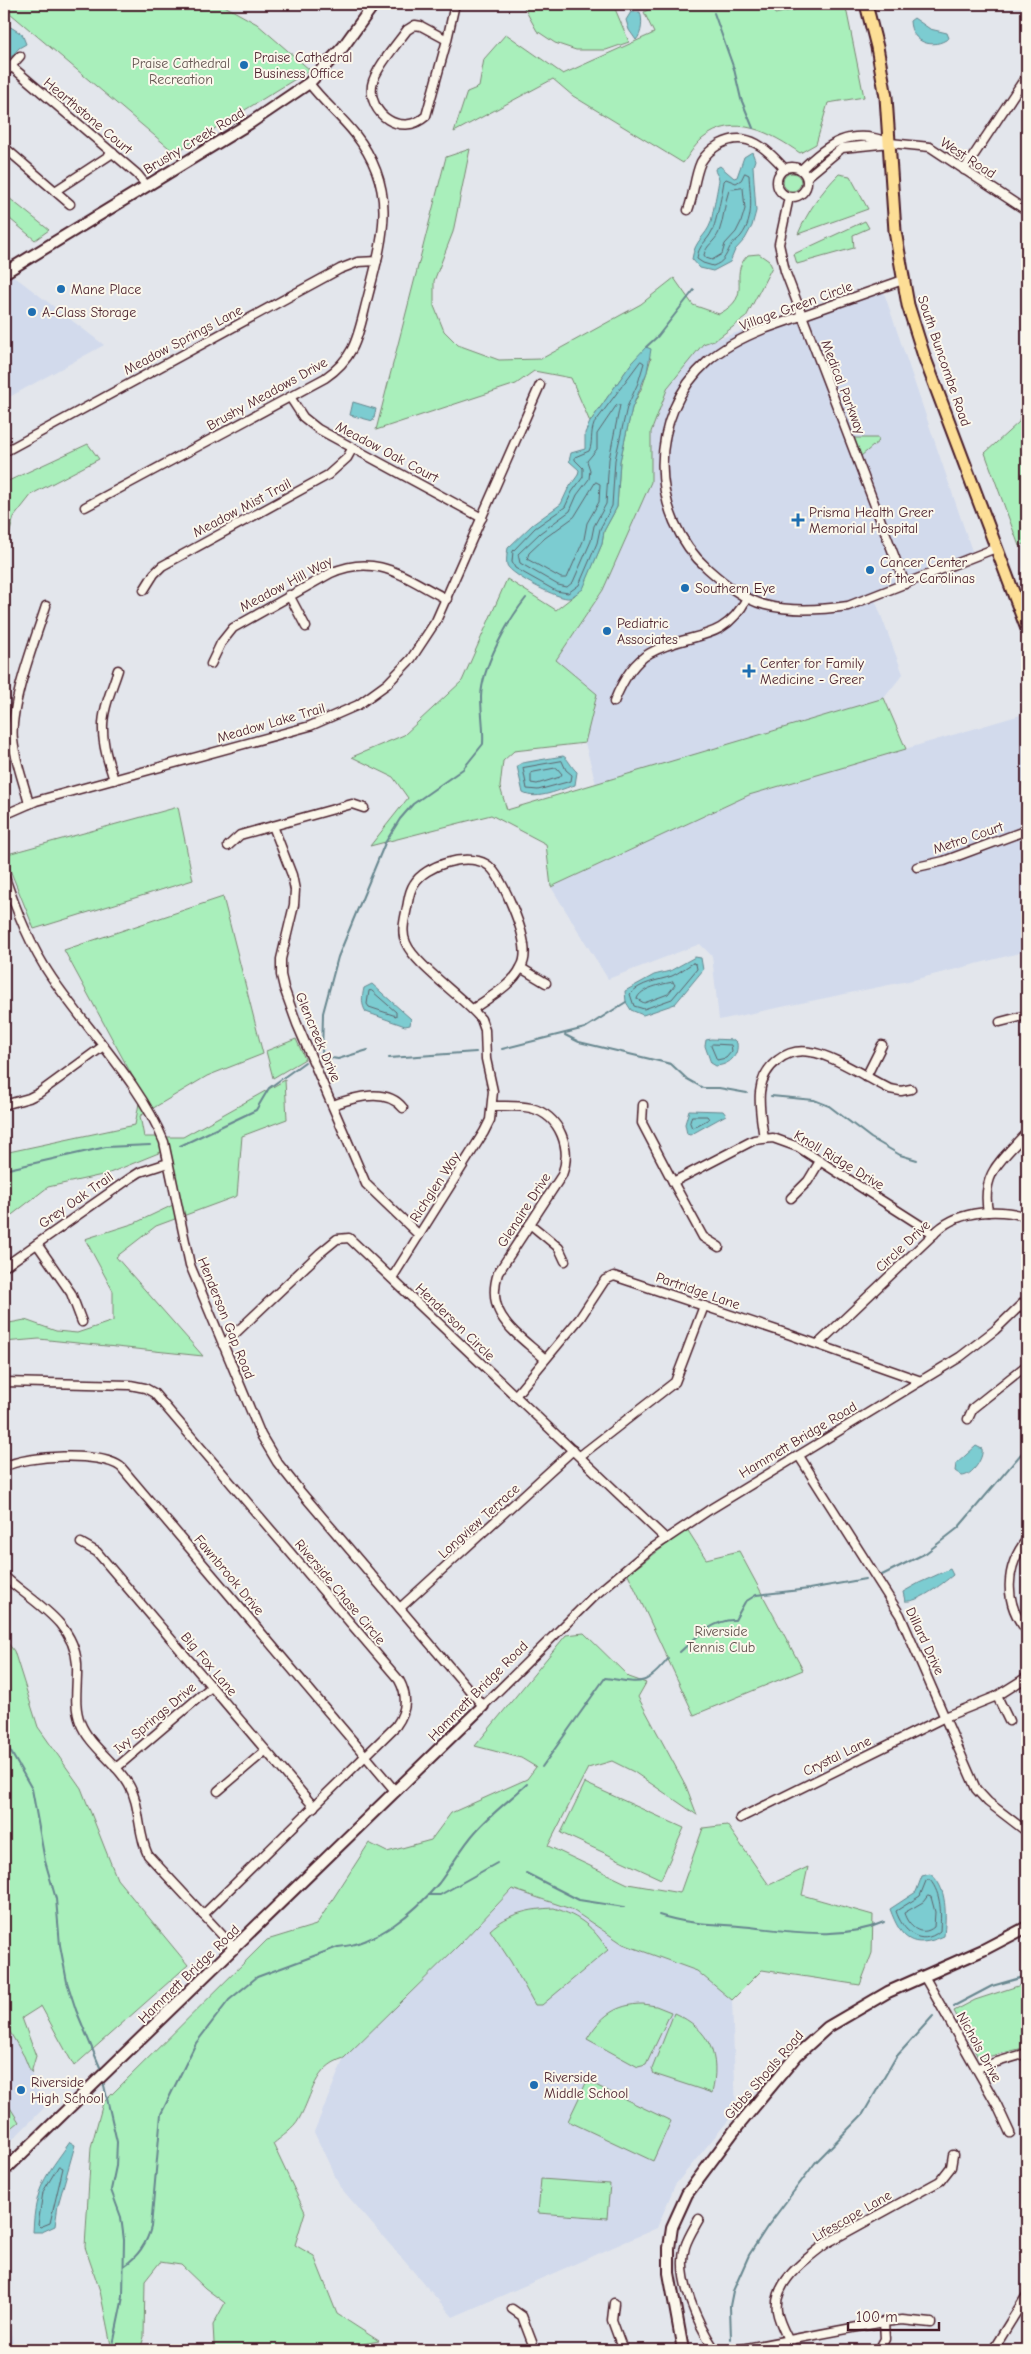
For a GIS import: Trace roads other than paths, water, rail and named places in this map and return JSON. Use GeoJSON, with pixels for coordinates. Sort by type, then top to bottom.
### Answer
{"type":"FeatureCollection","features":[{"type":"Feature","properties":{"kind":"main road","name":"South Buncombe Road"},"geometry":{"type":"LineString","coordinates":[[866,4],[882,71],[890,143],[894,231],[903,280],[924,356],[1027,629]]}},
{"type":"Feature","properties":{"kind":"street","name":"Brushy Creek Road"},"geometry":{"type":"LineString","coordinates":[[4,273],[250,123],[309,83],[343,47],[374,4]]}},
{"type":"Feature","properties":{"kind":"street"},"geometry":{"type":"LineString","coordinates":[[447,40],[421,26],[412,26],[407,30],[376,75],[372,87],[374,99],[390,122],[404,125],[416,122],[426,116],[447,40],[455,4]]}},
{"type":"Feature","properties":{"kind":"street"},"geometry":{"type":"LineString","coordinates":[[4,74],[20,56]]}},
{"type":"Feature","properties":{"kind":"street","name":"Hearthstone Court"},"geometry":{"type":"LineString","coordinates":[[10,66],[113,153],[147,186]]}},
{"type":"Feature","properties":{"kind":"street"},"geometry":{"type":"LineString","coordinates":[[964,170],[1027,75]]}},
{"type":"Feature","properties":{"kind":"street","name":"Brushy Meadows Drive"},"geometry":{"type":"LineString","coordinates":[[85,507],[290,397],[331,373],[350,354],[357,340],[378,261],[385,212],[383,195],[376,170],[356,134],[309,83]]}},
{"type":"Feature","properties":{"kind":"street"},"geometry":{"type":"LineString","coordinates":[[801,170],[840,139],[871,136],[890,143]]}},
{"type":"Feature","properties":{"kind":"street"},"geometry":{"type":"LineString","coordinates":[[688,210],[701,163],[711,151],[725,141],[752,140],[770,151],[785,169]]}},
{"type":"Feature","properties":{"kind":"street"},"geometry":{"type":"LineString","coordinates":[[806,177],[842,148],[890,143]]}},
{"type":"Feature","properties":{"kind":"street","name":"West Road"},"geometry":{"type":"LineString","coordinates":[[890,143],[930,147],[1027,211]]}},
{"type":"Feature","properties":{"kind":"street"},"geometry":{"type":"LineString","coordinates":[[4,147],[70,204]]}},
{"type":"Feature","properties":{"kind":"street"},"geometry":{"type":"LineString","coordinates":[[55,191],[113,153]]}},
{"type":"Feature","properties":{"kind":"street"},"geometry":{"type":"LineString","coordinates":[[793,167],[801,170],[806,177],[805,190],[798,196],[789,197],[784,195],[778,187],[778,177],[785,169],[793,167]]}},
{"type":"Feature","properties":{"kind":"street","name":"Medical Parkway"},"geometry":{"type":"LineString","coordinates":[[789,197],[779,244],[785,271],[905,584]]}},
{"type":"Feature","properties":{"kind":"street","name":"Meadow Springs Lane"},"geometry":{"type":"LineString","coordinates":[[4,452],[340,269],[358,262],[378,261]]}},
{"type":"Feature","properties":{"kind":"street","name":"Village Green Circle"},"geometry":{"type":"LineString","coordinates":[[903,280],[744,337],[708,361],[691,380],[674,407],[666,430],[662,465],[666,500],[677,529],[698,561],[720,580],[748,598],[765,605],[788,609],[823,610],[848,606],[996,548]]}},
{"type":"Feature","properties":{"kind":"street","name":"Meadow Lake Trail"},"geometry":{"type":"LineString","coordinates":[[4,815],[30,804],[310,726],[358,705],[387,684],[412,659],[430,633],[540,385]]}},
{"type":"Feature","properties":{"kind":"street","name":"Meadow Oak Court"},"geometry":{"type":"LineString","coordinates":[[290,397],[298,411],[309,423],[352,449],[482,518]]}},
{"type":"Feature","properties":{"kind":"street","name":"Meadow Mist Trail"},"geometry":{"type":"LineString","coordinates":[[144,590],[154,574],[162,566],[328,476],[347,458],[352,449]]}},
{"type":"Feature","properties":{"kind":"street","name":"Meadow Hill Way"},"geometry":{"type":"LineString","coordinates":[[211,664],[220,643],[233,628],[289,595],[339,569],[368,564],[392,570],[447,598]]}},
{"type":"Feature","properties":{"kind":"street"},"geometry":{"type":"LineString","coordinates":[[289,595],[306,627]]}},
{"type":"Feature","properties":{"kind":"street"},"geometry":{"type":"LineString","coordinates":[[614,702],[621,684],[636,665],[648,654],[668,645],[705,636],[721,628],[734,618],[748,598]]}},
{"type":"Feature","properties":{"kind":"street"},"geometry":{"type":"LineString","coordinates":[[30,804],[15,753],[12,728],[17,701],[46,606]]}},
{"type":"Feature","properties":{"kind":"street"},"geometry":{"type":"LineString","coordinates":[[114,780],[105,749],[103,728],[106,709],[118,670]]}},
{"type":"Feature","properties":{"kind":"street"},"geometry":{"type":"LineString","coordinates":[[228,846],[240,835],[352,804],[364,808]]}},
{"type":"Feature","properties":{"kind":"street","name":"Glencreek Drive"},"geometry":{"type":"LineString","coordinates":[[273,826],[292,875],[295,890],[294,905],[281,959],[281,975],[297,1024],[366,1184],[419,1235]]}},
{"type":"Feature","properties":{"kind":"street","name":"Metro Court"},"geometry":{"type":"LineString","coordinates":[[917,867],[944,862],[1027,830]]}},
{"type":"Feature","properties":{"kind":"street"},"geometry":{"type":"LineString","coordinates":[[467,860],[478,861],[494,870],[500,878],[523,937],[525,953],[521,968],[514,978],[473,1009],[419,960],[406,943],[403,932],[410,891],[414,883],[423,874],[437,867],[467,860]]}},
{"type":"Feature","properties":{"kind":"street","name":"Henderson Gap Road"},"geometry":{"type":"LineString","coordinates":[[4,875],[20,919],[39,958],[152,1116],[164,1142],[190,1265],[261,1435],[271,1454],[300,1491],[483,1706]]}},
{"type":"Feature","properties":{"kind":"street"},"geometry":{"type":"LineString","coordinates":[[521,968],[546,983]]}},
{"type":"Feature","properties":{"kind":"street","name":"Richglen Way"},"geometry":{"type":"LineString","coordinates":[[392,1278],[490,1120],[494,1091],[486,1059],[485,1030],[473,1009]]}},
{"type":"Feature","properties":{"kind":"street"},"geometry":{"type":"LineString","coordinates":[[1000,1022],[1027,1015]]}},
{"type":"Feature","properties":{"kind":"street"},"geometry":{"type":"LineString","coordinates":[[866,1077],[882,1045]]}},
{"type":"Feature","properties":{"kind":"street"},"geometry":{"type":"LineString","coordinates":[[4,1105],[39,1093],[102,1046]]}},
{"type":"Feature","properties":{"kind":"street"},"geometry":{"type":"LineString","coordinates":[[673,1182],[754,1140],[764,1138],[759,1108],[760,1086],[772,1064],[790,1053],[811,1052],[890,1089],[901,1091],[912,1089]]}},
{"type":"Feature","properties":{"kind":"street"},"geometry":{"type":"LineString","coordinates":[[333,1105],[354,1097],[373,1096],[388,1098],[403,1108]]}},
{"type":"Feature","properties":{"kind":"street"},"geometry":{"type":"LineString","coordinates":[[643,1105],[642,1123],[673,1182],[703,1237],[719,1247]]}},
{"type":"Feature","properties":{"kind":"street","name":"Glenaire Drive"},"geometry":{"type":"LineString","coordinates":[[492,1106],[521,1106],[539,1111],[553,1120],[560,1129],[564,1140],[566,1164],[562,1175],[498,1273],[494,1297],[497,1309],[505,1323],[545,1359]]}},
{"type":"Feature","properties":{"kind":"street"},"geometry":{"type":"LineString","coordinates":[[988,1212],[985,1192],[990,1175],[1027,1132]]}},
{"type":"Feature","properties":{"kind":"street","name":"Knoll Ridge Drive"},"geometry":{"type":"LineString","coordinates":[[764,1138],[784,1140],[934,1234]]}},
{"type":"Feature","properties":{"kind":"street"},"geometry":{"type":"LineString","coordinates":[[791,1198],[808,1181],[820,1161]]}},
{"type":"Feature","properties":{"kind":"street","name":"Grey Oak Trail"},"geometry":{"type":"LineString","coordinates":[[4,1267],[140,1172],[168,1163]]}},
{"type":"Feature","properties":{"kind":"street","name":"Circle Drive"},"geometry":{"type":"LineString","coordinates":[[818,1344],[934,1234],[956,1218],[988,1212],[1027,1217]]}},
{"type":"Feature","properties":{"kind":"street"},"geometry":{"type":"LineString","coordinates":[[530,1224],[559,1248],[565,1261]]}},
{"type":"Feature","properties":{"kind":"street","name":"Henderson Circle"},"geometry":{"type":"LineString","coordinates":[[223,1345],[320,1253],[340,1238],[346,1237],[354,1240],[666,1539]]}},
{"type":"Feature","properties":{"kind":"street"},"geometry":{"type":"LineString","coordinates":[[37,1244],[71,1293],[82,1322]]}},
{"type":"Feature","properties":{"kind":"street","name":"Partridge Lane"},"geometry":{"type":"LineString","coordinates":[[515,1396],[580,1318],[605,1280],[610,1277],[617,1277],[818,1344],[921,1381]]}},
{"type":"Feature","properties":{"kind":"street","name":"Hammett Bridge Road"},"geometry":{"type":"LineString","coordinates":[[4,2172],[396,1792],[594,1596],[666,1539],[978,1344],[1026,1304]]}},
{"type":"Feature","properties":{"kind":"street"},"geometry":{"type":"LineString","coordinates":[[580,1456],[675,1382],[704,1306]]}},
{"type":"Feature","properties":{"kind":"street"},"geometry":{"type":"LineString","coordinates":[[968,1419],[973,1408],[1027,1365]]}},
{"type":"Feature","properties":{"kind":"street","name":"Riverside Chase Circle"},"geometry":{"type":"LineString","coordinates":[[4,1382],[130,1385],[146,1388],[161,1399],[399,1680],[405,1694],[403,1714],[396,1726],[203,1915]]}},
{"type":"Feature","properties":{"kind":"street","name":"Longview Terrace"},"geometry":{"type":"LineString","coordinates":[[400,1608],[573,1450]]}},
{"type":"Feature","properties":{"kind":"street","name":"Dillard Drive"},"geometry":{"type":"LineString","coordinates":[[799,1456],[900,1615],[976,1790],[988,1802],[1027,1832]]}},
{"type":"Feature","properties":{"kind":"street","name":"Fawnbrook Drive"},"geometry":{"type":"LineString","coordinates":[[4,1466],[24,1459],[44,1457],[94,1458],[110,1461],[121,1467],[396,1792]]}},
{"type":"Feature","properties":{"kind":"street"},"geometry":{"type":"LineString","coordinates":[[1027,1539],[1018,1550],[1011,1566],[1009,1587],[1012,1604],[1020,1622],[1027,1631]]}},
{"type":"Feature","properties":{"kind":"street","name":"Big Fox Lane"},"geometry":{"type":"LineString","coordinates":[[80,1543],[97,1552],[265,1751],[314,1806]]}},
{"type":"Feature","properties":{"kind":"street"},"geometry":{"type":"LineString","coordinates":[[4,1576],[54,1616],[68,1633],[77,1660],[76,1706],[79,1720],[86,1733],[116,1768],[132,1791],[142,1840],[148,1855],[235,1949]]}},
{"type":"Feature","properties":{"kind":"street","name":"Crystal Lane"},"geometry":{"type":"LineString","coordinates":[[740,1818],[945,1717],[997,1696],[1027,1677]]}},
{"type":"Feature","properties":{"kind":"street","name":"Ivy Springs Drive"},"geometry":{"type":"LineString","coordinates":[[116,1768],[211,1687]]}},
{"type":"Feature","properties":{"kind":"street"},"geometry":{"type":"LineString","coordinates":[[997,1696],[1009,1721]]}},
{"type":"Feature","properties":{"kind":"street"},"geometry":{"type":"LineString","coordinates":[[218,1791],[265,1751]]}},
{"type":"Feature","properties":{"kind":"street","name":"Gibbs Shoals Road"},"geometry":{"type":"LineString","coordinates":[[683,2350],[670,2274],[668,2248],[674,2220],[687,2194],[734,2131],[808,2044],[828,2026],[852,2011],[983,1950],[1027,1927]]}},
{"type":"Feature","properties":{"kind":"street","name":"Nichols Drive"},"geometry":{"type":"LineString","coordinates":[[924,1976],[977,2068],[1010,2132]]}},
{"type":"Feature","properties":{"kind":"street"},"geometry":{"type":"LineString","coordinates":[[977,2068],[1027,2053]]}},
{"type":"Feature","properties":{"kind":"street","name":"Lifescape Lane"},"geometry":{"type":"LineString","coordinates":[[793,2350],[778,2313],[777,2300],[783,2284],[812,2254],[827,2243],[940,2181],[952,2167],[953,2155]]}},
{"type":"Feature","properties":{"kind":"street"},"geometry":{"type":"LineString","coordinates":[[699,2219],[685,2248],[683,2261],[688,2294],[695,2316],[714,2350]]}},
{"type":"Feature","properties":{"kind":"street"},"geometry":{"type":"LineString","coordinates":[[996,2349],[1027,2295]]}},
{"type":"Feature","properties":{"kind":"street"},"geometry":{"type":"LineString","coordinates":[[614,2302],[612,2320],[623,2350]]}},
{"type":"Feature","properties":{"kind":"street"},"geometry":{"type":"LineString","coordinates":[[512,2309],[522,2316],[535,2350]]}},
{"type":"Feature","properties":{"kind":"street"},"geometry":{"type":"LineString","coordinates":[[736,2350],[884,2322],[902,2320],[931,2323]]}},
{"type":"Feature","properties":{"kind":"street"},"geometry":{"type":"LineString","coordinates":[[879,2350],[885,2339],[884,2322]]}},
{"type":"Feature","properties":{"kind":"water"},"geometry":{"type":"Polygon","coordinates":[[[631,12],[640,12],[641,15],[641,31],[636,40],[629,30],[626,20],[631,12]]]}},
{"type":"Feature","properties":{"kind":"water"},"geometry":{"type":"Polygon","coordinates":[[[914,18],[930,29],[947,33],[949,38],[936,44],[924,42],[914,35],[911,29],[910,21],[914,18]]]}},
{"type":"Feature","properties":{"kind":"water"},"geometry":{"type":"Polygon","coordinates":[[[4,23],[22,34],[26,44],[19,48],[4,65],[4,23]]]}},
{"type":"Feature","properties":{"kind":"water"},"geometry":{"type":"Polygon","coordinates":[[[752,152],[755,160],[753,166],[756,211],[752,226],[745,239],[735,250],[730,262],[713,271],[700,268],[692,259],[693,252],[711,222],[719,179],[715,169],[720,166],[734,178],[737,177],[744,157],[752,152]]]}},
{"type":"Feature","properties":{"kind":"water"},"geometry":{"type":"Polygon","coordinates":[[[646,347],[651,349],[647,372],[632,408],[620,461],[617,507],[604,531],[602,544],[583,589],[570,598],[564,598],[546,591],[510,569],[507,565],[508,548],[532,525],[561,504],[579,470],[569,461],[571,453],[585,449],[585,433],[590,422],[633,361],[646,347]]]}},
{"type":"Feature","properties":{"kind":"water"},"geometry":{"type":"Polygon","coordinates":[[[353,402],[376,409],[373,421],[350,415],[353,402]]]}},
{"type":"Feature","properties":{"kind":"water"},"geometry":{"type":"Polygon","coordinates":[[[563,756],[577,772],[575,785],[542,795],[535,796],[523,793],[517,766],[522,763],[563,756]]]}},
{"type":"Feature","properties":{"kind":"water"},"geometry":{"type":"Polygon","coordinates":[[[695,957],[701,958],[703,970],[675,1004],[643,1015],[631,1010],[626,1002],[625,991],[654,975],[670,971],[695,957]]]}},
{"type":"Feature","properties":{"kind":"water"},"geometry":{"type":"Polygon","coordinates":[[[372,984],[411,1019],[410,1025],[405,1026],[366,1012],[362,1000],[364,988],[372,984]]]}},
{"type":"Feature","properties":{"kind":"water"},"geometry":{"type":"Polygon","coordinates":[[[706,1040],[734,1040],[737,1043],[735,1056],[725,1064],[716,1066],[711,1063],[705,1046],[706,1040]]]}},
{"type":"Feature","properties":{"kind":"water"},"geometry":{"type":"Polygon","coordinates":[[[689,1110],[723,1111],[726,1115],[690,1135],[687,1134],[685,1124],[689,1110]]]}},
{"type":"Feature","properties":{"kind":"water"},"geometry":{"type":"Polygon","coordinates":[[[976,1446],[982,1449],[981,1457],[970,1473],[962,1476],[955,1471],[956,1464],[976,1446]]]}},
{"type":"Feature","properties":{"kind":"water"},"geometry":{"type":"Polygon","coordinates":[[[950,1569],[953,1575],[936,1588],[916,1599],[905,1601],[903,1592],[950,1569]]]}},
{"type":"Feature","properties":{"kind":"water"},"geometry":{"type":"Polygon","coordinates":[[[930,1874],[936,1879],[943,1894],[945,1911],[944,1936],[924,1942],[916,1942],[903,1934],[890,1909],[916,1892],[922,1876],[930,1874]]]}},
{"type":"Feature","properties":{"kind":"water"},"geometry":{"type":"Polygon","coordinates":[[[70,2142],[75,2145],[58,2205],[55,2226],[42,2232],[33,2232],[36,2204],[43,2183],[70,2142]]]}},
{"type":"Feature","properties":{"kind":"waterway"},"geometry":{"type":"LineString","coordinates":[[714,13],[734,69],[741,99],[753,128]]}},
{"type":"Feature","properties":{"kind":"waterway"},"geometry":{"type":"LineString","coordinates":[[646,347],[658,336],[694,290]]}},
{"type":"Feature","properties":{"kind":"waterway"},"geometry":{"type":"LineString","coordinates":[[322,1056],[323,1013],[338,957],[385,843],[400,819],[413,804],[463,769],[483,744],[482,685],[497,645],[511,619],[526,598]]}},
{"type":"Feature","properties":{"kind":"waterway"},"geometry":{"type":"LineString","coordinates":[[502,1049],[585,1028],[626,1002]]}},
{"type":"Feature","properties":{"kind":"waterway"},"geometry":{"type":"LineString","coordinates":[[565,1035],[579,1042],[671,1064],[687,1079],[703,1088],[719,1088],[747,1093]]}},
{"type":"Feature","properties":{"kind":"waterway"},"geometry":{"type":"LineString","coordinates":[[320,1056],[338,1059],[368,1050]]}},
{"type":"Feature","properties":{"kind":"waterway"},"geometry":{"type":"LineString","coordinates":[[389,1058],[476,1052]]}},
{"type":"Feature","properties":{"kind":"waterway"},"geometry":{"type":"LineString","coordinates":[[180,1146],[256,1110],[269,1088],[305,1062]]}},
{"type":"Feature","properties":{"kind":"waterway"},"geometry":{"type":"LineString","coordinates":[[771,1096],[814,1100],[829,1106],[871,1138],[900,1155],[917,1160]]}},
{"type":"Feature","properties":{"kind":"waterway"},"geometry":{"type":"LineString","coordinates":[[4,1170],[106,1147],[150,1145]]}},
{"type":"Feature","properties":{"kind":"waterway"},"geometry":{"type":"LineString","coordinates":[[882,1575],[926,1553],[958,1528],[1027,1447]]}},
{"type":"Feature","properties":{"kind":"waterway"},"geometry":{"type":"LineString","coordinates":[[680,1652],[698,1635],[712,1626],[735,1620],[745,1602],[756,1595],[809,1589],[865,1579]]}},
{"type":"Feature","properties":{"kind":"waterway"},"geometry":{"type":"LineString","coordinates":[[542,1767],[605,1678],[634,1682],[640,1681],[653,1675],[668,1659]]}},
{"type":"Feature","properties":{"kind":"waterway"},"geometry":{"type":"LineString","coordinates":[[4,1740],[32,1789],[45,1861],[56,1899],[60,1945],[67,1982],[76,2010],[102,2072]]}},
{"type":"Feature","properties":{"kind":"waterway"},"geometry":{"type":"LineString","coordinates":[[124,2266],[141,2249],[151,2227],[161,2114],[196,2043],[229,2000],[257,1977],[338,1947],[353,1945],[367,1940],[394,1925],[419,1905],[439,1883],[472,1836],[483,1824],[527,1784]]}},
{"type":"Feature","properties":{"kind":"waterway"},"geometry":{"type":"LineString","coordinates":[[429,1895],[440,1895],[497,1863]]}},
{"type":"Feature","properties":{"kind":"waterway"},"geometry":{"type":"LineString","coordinates":[[526,1873],[579,1900],[624,1907]]}},
{"type":"Feature","properties":{"kind":"waterway"},"geometry":{"type":"LineString","coordinates":[[659,1915],[699,1923],[812,1933],[849,1932],[884,1922]]}},
{"type":"Feature","properties":{"kind":"waterway"},"geometry":{"type":"LineString","coordinates":[[954,2006],[992,1986],[1027,1976]]}},
{"type":"Feature","properties":{"kind":"waterway"},"geometry":{"type":"LineString","coordinates":[[731,2339],[730,2306],[733,2291],[749,2255],[767,2227],[815,2163],[863,2114],[896,2057],[933,2016]]}},
{"type":"Feature","properties":{"kind":"waterway"},"geometry":{"type":"LineString","coordinates":[[103,2081],[117,2142],[116,2166],[111,2190],[121,2217],[124,2240],[123,2297],[112,2350]]}},
{"type":"Feature","properties":{"kind":"place","name":"Praise Cathedral Business Office"},"geometry":{"type":"Point","coordinates":[244,65]}},
{"type":"Feature","properties":{"kind":"place","name":"Mane Place"},"geometry":{"type":"Point","coordinates":[61,289]}},
{"type":"Feature","properties":{"kind":"place","name":"A-Class Storage"},"geometry":{"type":"Point","coordinates":[32,312]}},
{"type":"Feature","properties":{"kind":"place","name":"Prisma Health Greer Memorial Hospital"},"geometry":{"type":"Point","coordinates":[798,520]}},
{"type":"Feature","properties":{"kind":"place","name":"Cancer Center of the Carolinas"},"geometry":{"type":"Point","coordinates":[870,570]}},
{"type":"Feature","properties":{"kind":"place","name":"Southern Eye"},"geometry":{"type":"Point","coordinates":[685,588]}},
{"type":"Feature","properties":{"kind":"place","name":"Pediatric Associates"},"geometry":{"type":"Point","coordinates":[607,631]}},
{"type":"Feature","properties":{"kind":"place","name":"Center for Family Medicine - Greer"},"geometry":{"type":"Point","coordinates":[749,671]}},
{"type":"Feature","properties":{"kind":"place","name":"Riverside Middle School"},"geometry":{"type":"Point","coordinates":[534,2085]}},
{"type":"Feature","properties":{"kind":"place","name":"Riverside High School"},"geometry":{"type":"Point","coordinates":[21,2090]}},
{"type":"Feature","properties":{"kind":"park label","name":"Praise Cathedral Recreation"},"geometry":{"type":"Point","coordinates":[181,72]}},
{"type":"Feature","properties":{"kind":"park label","name":"Riverside Tennis Club"},"geometry":{"type":"Point","coordinates":[721,1639]}}]}
